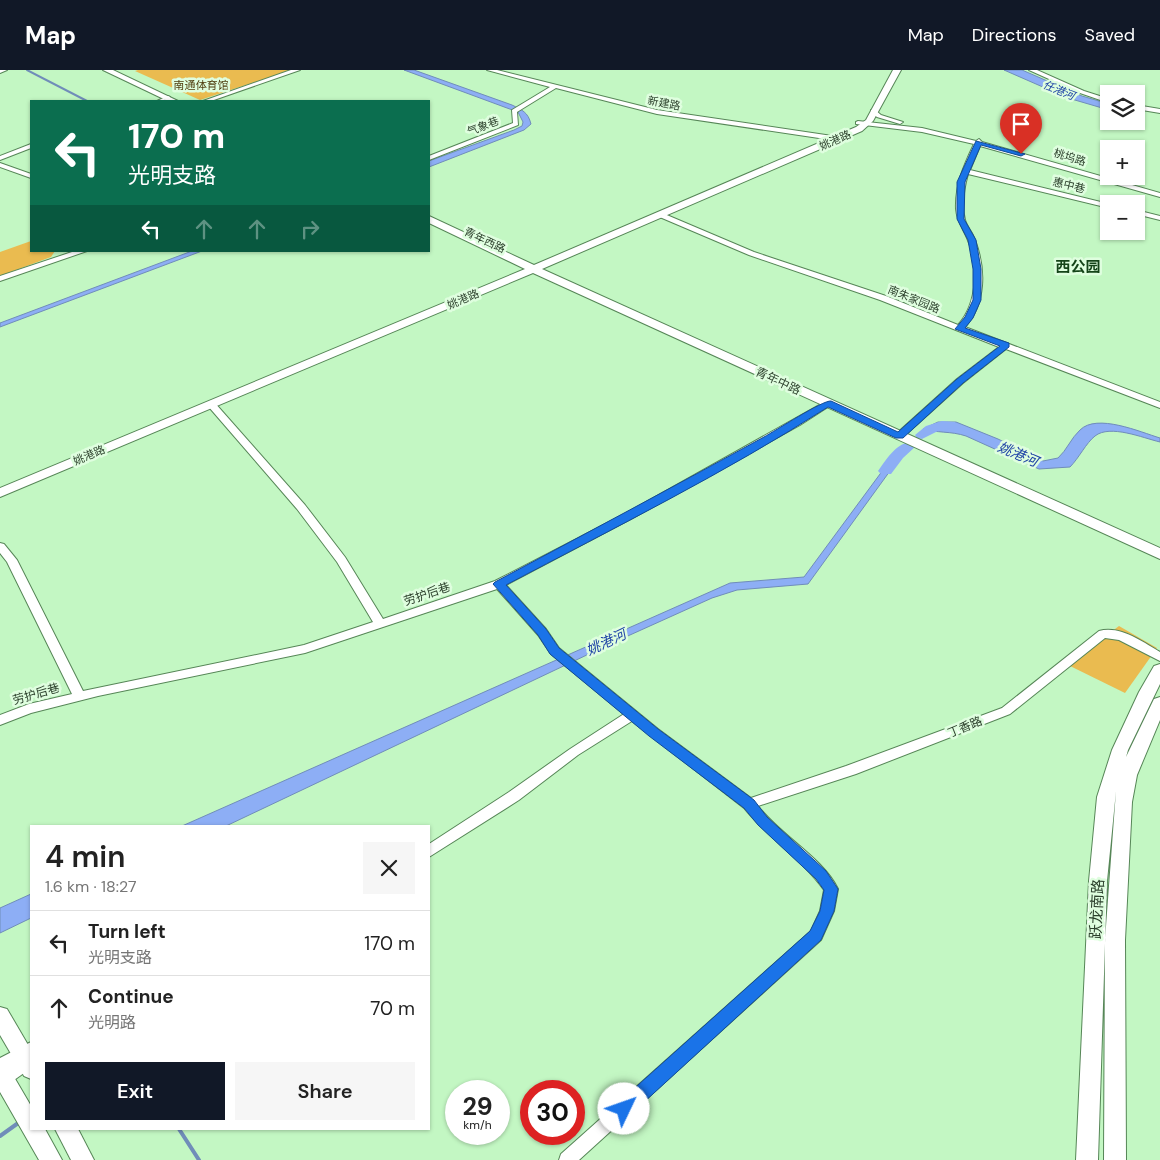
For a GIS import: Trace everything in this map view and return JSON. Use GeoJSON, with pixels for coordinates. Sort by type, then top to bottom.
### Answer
{"type":"FeatureCollection","features":[{"type":"Feature","properties":{"kind":"main road"},"geometry":{"type":"LineString","coordinates":[[107,70],[168,100]]}},
{"type":"Feature","properties":{"kind":"main road"},"geometry":{"type":"LineString","coordinates":[[116,70],[180,100]]}},
{"type":"Feature","properties":{"kind":"main road","name":"姚港路"},"geometry":{"type":"LineString","coordinates":[[0,487],[659,215],[836,138],[863,122],[889,70]]}},
{"type":"Feature","properties":{"kind":"main road"},"geometry":{"type":"LineString","coordinates":[[863,122],[873,111],[897,70]]}},
{"type":"Feature","properties":{"kind":"main road","name":"姚港路"},"geometry":{"type":"LineString","coordinates":[[0,492],[836,138]]}},
{"type":"Feature","properties":{"kind":"main road","name":"青年西路"},"geometry":{"type":"LineString","coordinates":[[430,215],[534,266]]}},
{"type":"Feature","properties":{"kind":"main road","name":"青年西路"},"geometry":{"type":"LineString","coordinates":[[430,219],[534,266]]}},
{"type":"Feature","properties":{"kind":"main road","name":"青年中路"},"geometry":{"type":"LineString","coordinates":[[534,266],[828,403],[1160,546]]}},
{"type":"Feature","properties":{"kind":"main road","name":"青年中路"},"geometry":{"type":"LineString","coordinates":[[534,266],[1160,554]]}},
{"type":"Feature","properties":{"kind":"main road","name":"跃龙南路"},"geometry":{"type":"LineString","coordinates":[[1087,1160],[1098,881],[1106,797],[1120,750],[1147,692],[1160,670]]}},
{"type":"Feature","properties":{"kind":"main road","name":"跃龙南路"},"geometry":{"type":"LineString","coordinates":[[1115,1160],[1115,940],[1123,802],[1128,775],[1137,750],[1160,703]]}},
{"type":"Feature","properties":{"kind":"main road"},"geometry":{"type":"LineString","coordinates":[[0,1016],[29,1058]]}},
{"type":"Feature","properties":{"kind":"main road"},"geometry":{"type":"LineString","coordinates":[[1,1075],[30,1124]]}},
{"type":"Feature","properties":{"kind":"main road"},"geometry":{"type":"LineString","coordinates":[[34,1130],[50,1160]]}},
{"type":"Feature","properties":{"kind":"main road"},"geometry":{"type":"LineString","coordinates":[[67,1130],[83,1160]]}},
{"type":"Feature","properties":{"kind":"street"},"geometry":{"type":"LineString","coordinates":[[0,71],[4,70]]}},
{"type":"Feature","properties":{"kind":"street"},"geometry":{"type":"LineString","coordinates":[[209,100],[297,70]]}},
{"type":"Feature","properties":{"kind":"street","name":"新建路"},"geometry":{"type":"LineString","coordinates":[[490,70],[657,112],[836,138]]}},
{"type":"Feature","properties":{"kind":"street"},"geometry":{"type":"LineString","coordinates":[[1032,70],[1100,98]]}},
{"type":"Feature","properties":{"kind":"street"},"geometry":{"type":"LineString","coordinates":[[1046,76],[1051,74],[1051,70]]}},
{"type":"Feature","properties":{"kind":"street","name":"气象巷"},"geometry":{"type":"LineString","coordinates":[[430,158],[516,124],[516,110],[554,87]]}},
{"type":"Feature","properties":{"kind":"street"},"geometry":{"type":"LineString","coordinates":[[1145,108],[1160,111]]}},
{"type":"Feature","properties":{"kind":"street"},"geometry":{"type":"LineString","coordinates":[[873,111],[888,119],[924,128]]}},
{"type":"Feature","properties":{"kind":"street","name":"桃坞路"},"geometry":{"type":"LineString","coordinates":[[863,122],[924,128],[979,142],[1160,195]]}},
{"type":"Feature","properties":{"kind":"street","name":"桃坞路"},"geometry":{"type":"LineString","coordinates":[[863,122],[922,130],[979,142]]}},
{"type":"Feature","properties":{"kind":"street"},"geometry":{"type":"LineString","coordinates":[[959,329],[969,318],[977,300],[977,269],[972,240],[961,219],[961,182],[979,142]]}},
{"type":"Feature","properties":{"kind":"street"},"geometry":{"type":"LineString","coordinates":[[0,158],[30,146]]}},
{"type":"Feature","properties":{"kind":"street"},"geometry":{"type":"LineString","coordinates":[[0,165],[30,176]]}},
{"type":"Feature","properties":{"kind":"street","name":"惠中巷"},"geometry":{"type":"LineString","coordinates":[[965,171],[1100,204]]}},
{"type":"Feature","properties":{"kind":"street"},"geometry":{"type":"LineString","coordinates":[[1145,214],[1160,218]]}},
{"type":"Feature","properties":{"kind":"street","name":"南朱家园路"},"geometry":{"type":"LineString","coordinates":[[659,215],[782,265],[819,275],[865,292],[959,329],[1006,345],[1076,375],[1160,405]]}},
{"type":"Feature","properties":{"kind":"street"},"geometry":{"type":"LineString","coordinates":[[0,280],[80,252]]}},
{"type":"Feature","properties":{"kind":"street"},"geometry":{"type":"LineString","coordinates":[[902,434],[960,381],[1006,345]]}},
{"type":"Feature","properties":{"kind":"street","name":"劳护后巷"},"geometry":{"type":"LineString","coordinates":[[0,720],[29,709],[79,696],[305,649],[499,584],[643,508],[797,423],[828,403]]}},
{"type":"Feature","properties":{"kind":"street"},"geometry":{"type":"LineString","coordinates":[[211,404],[301,507],[341,560],[380,624]]}},
{"type":"Feature","properties":{"kind":"street"},"geometry":{"type":"LineString","coordinates":[[0,546],[12,560],[79,696]]}},
{"type":"Feature","properties":{"kind":"street"},"geometry":{"type":"LineString","coordinates":[[499,584],[542,632],[554,651],[575,666],[632,715],[749,804],[762,821],[821,875],[831,889],[827,911],[816,935],[568,1160]]}},
{"type":"Feature","properties":{"kind":"street","name":"丁香路"},"geometry":{"type":"LineString","coordinates":[[749,804],[851,770],[1006,711],[1102,634],[1120,636],[1160,657]]}},
{"type":"Feature","properties":{"kind":"street"},"geometry":{"type":"LineString","coordinates":[[430,850],[514,796],[574,752],[632,715]]}},
{"type":"Feature","properties":{"kind":"street"},"geometry":{"type":"LineString","coordinates":[[1,1075],[29,1058]]}},
{"type":"Feature","properties":{"kind":"green space","name":"南通体育馆"},"geometry":{"type":"Polygon","coordinates":[[[292,70],[200,100],[135,71],[292,70]]]}},
{"type":"Feature","properties":{"kind":"green space"},"geometry":{"type":"Polygon","coordinates":[[[30,241],[30,252],[54,252],[51,257],[0,276],[0,252],[30,241]]]}},
{"type":"Feature","properties":{"kind":"green space"},"geometry":{"type":"Polygon","coordinates":[[[1119,626],[1157,648],[1125,693],[1068,665],[1119,626]]]}},
{"type":"Feature","properties":{"kind":"water"},"geometry":{"type":"Polygon","coordinates":[[[404,70],[414,70],[512,105],[522,110],[530,120],[531,124],[524,130],[430,167],[430,161],[522,126],[523,122],[518,112],[404,70]]]}},
{"type":"Feature","properties":{"kind":"water","name":"任港河"},"geometry":{"type":"Polygon","coordinates":[[[1004,70],[1022,70],[1082,96],[1100,101],[1100,107],[1068,98],[1004,70]]]}},
{"type":"Feature","properties":{"kind":"water"},"geometry":{"type":"Polygon","coordinates":[[[189,252],[199,252],[0,327],[0,323],[189,252]]]}},
{"type":"Feature","properties":{"kind":"water"},"geometry":{"type":"Polygon","coordinates":[[[938,422],[956,422],[998,439],[1043,461],[1058,458],[1080,430],[1087,425],[1097,423],[1108,423],[1130,428],[1160,438],[1160,442],[1127,433],[1109,431],[1095,436],[1070,467],[1039,469],[966,436],[923,429],[938,422]]]}},
{"type":"Feature","properties":{"kind":"water"},"geometry":{"type":"Polygon","coordinates":[[[897,451],[903,453],[808,584],[737,590],[712,598],[610,644],[228,825],[184,825],[730,583],[804,577],[897,451]]]}},
{"type":"Feature","properties":{"kind":"water"},"geometry":{"type":"Polygon","coordinates":[[[30,894],[30,918],[0,933],[0,908],[30,894]]]}},
{"type":"Feature","properties":{"kind":"waterway"},"geometry":{"type":"LineString","coordinates":[[27,70],[85,100]]}},
{"type":"Feature","properties":{"kind":"waterway","name":"姚港河"},"geometry":{"type":"LineString","coordinates":[[922,435],[935,427],[950,425]]}},
{"type":"Feature","properties":{"kind":"waterway","name":"姚港河"},"geometry":{"type":"LineString","coordinates":[[886,471],[898,455],[909,446]]}},
{"type":"Feature","properties":{"kind":"waterway"},"geometry":{"type":"LineString","coordinates":[[0,1136],[21,1121]]}},
{"type":"Feature","properties":{"kind":"waterway"},"geometry":{"type":"LineString","coordinates":[[180,1130],[199,1160]]}},
{"type":"Feature","properties":{"kind":"district","name":"西公园"},"geometry":{"type":"Point","coordinates":[1078,267]}},
{"type":"Feature","properties":{"kind":"route"},"geometry":{"type":"LineString","coordinates":[[624,1109],[816,935],[827,911],[831,889],[821,875],[762,821],[749,804],[632,715],[554,651],[542,632],[499,584],[596,534],[797,423],[828,403],[899,436],[904,432],[960,381],[1006,345],[959,329],[969,318],[977,300],[977,269],[972,240],[961,219],[960,194],[961,182],[978,143],[1021,154]]}}]}
